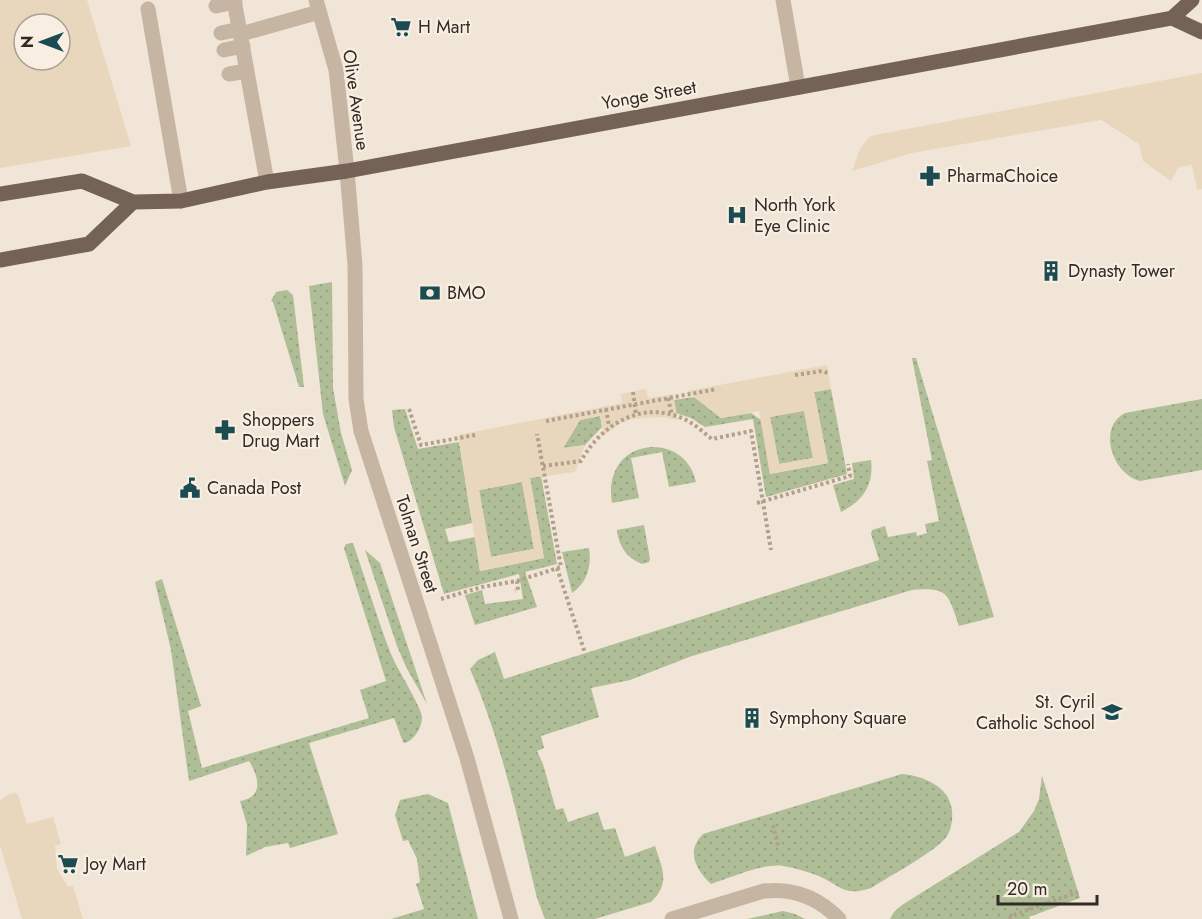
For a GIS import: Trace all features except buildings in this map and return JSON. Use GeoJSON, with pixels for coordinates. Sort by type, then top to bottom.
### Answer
{"type":"FeatureCollection","features":[{"type":"Feature","properties":{"kind":"main road"},"geometry":{"type":"LineString","coordinates":[[1192,0],[1172,18],[1202,32]]}},
{"type":"Feature","properties":{"kind":"main road","name":"Yonge Street"},"geometry":{"type":"LineString","coordinates":[[0,194],[81,181],[133,202],[181,201],[267,182],[347,171],[1172,18]]}},
{"type":"Feature","properties":{"kind":"main road"},"geometry":{"type":"LineString","coordinates":[[0,260],[89,244],[133,202]]}},
{"type":"Feature","properties":{"kind":"street"},"geometry":{"type":"LineString","coordinates":[[783,0],[798,87]]}},
{"type":"Feature","properties":{"kind":"street"},"geometry":{"type":"LineString","coordinates":[[216,6],[234,1],[267,182]]}},
{"type":"Feature","properties":{"kind":"street"},"geometry":{"type":"LineString","coordinates":[[224,50],[241,37],[317,6]]}},
{"type":"Feature","properties":{"kind":"street","name":"Olive Avenue"},"geometry":{"type":"LineString","coordinates":[[317,6],[336,70],[347,171]]}},
{"type":"Feature","properties":{"kind":"street"},"geometry":{"type":"LineString","coordinates":[[153,14],[168,86],[181,201]]}},
{"type":"Feature","properties":{"kind":"street"},"geometry":{"type":"LineString","coordinates":[[221,33],[241,37]]}},
{"type":"Feature","properties":{"kind":"street"},"geometry":{"type":"LineString","coordinates":[[229,74],[247,71]]}},
{"type":"Feature","properties":{"kind":"street","name":"Tolman Street"},"geometry":{"type":"LineString","coordinates":[[347,171],[355,265],[356,399],[362,431],[467,758],[511,919]]}},
{"type":"Feature","properties":{"kind":"street"},"geometry":{"type":"LineString","coordinates":[[672,919],[764,891],[776,890],[812,897],[839,919]]}},
{"type":"Feature","properties":{"kind":"path"},"geometry":{"type":"LineString","coordinates":[[795,375],[822,371],[828,373]]}},
{"type":"Feature","properties":{"kind":"path"},"geometry":{"type":"LineString","coordinates":[[546,421],[717,389]]}},
{"type":"Feature","properties":{"kind":"path"},"geometry":{"type":"LineString","coordinates":[[633,392],[636,415]]}},
{"type":"Feature","properties":{"kind":"path"},"geometry":{"type":"LineString","coordinates":[[668,398],[672,416]]}},
{"type":"Feature","properties":{"kind":"path"},"geometry":{"type":"LineString","coordinates":[[409,409],[421,445],[475,435]]}},
{"type":"Feature","properties":{"kind":"path"},"geometry":{"type":"LineString","coordinates":[[606,409],[609,426]]}},
{"type":"Feature","properties":{"kind":"path"},"geometry":{"type":"LineString","coordinates":[[543,466],[581,461],[593,441],[609,426],[636,415],[655,414],[688,421],[712,440],[751,432],[760,502],[771,550]]}},
{"type":"Feature","properties":{"kind":"path"},"geometry":{"type":"LineString","coordinates":[[441,599],[482,587],[538,576],[561,567],[537,434]]}},
{"type":"Feature","properties":{"kind":"path"},"geometry":{"type":"LineString","coordinates":[[760,502],[850,476],[848,464]]}},
{"type":"Feature","properties":{"kind":"path"},"geometry":{"type":"LineString","coordinates":[[557,568],[585,653]]}},
{"type":"Feature","properties":{"kind":"path"},"geometry":{"type":"LineString","coordinates":[[515,591],[518,590],[517,581]]}},
{"type":"Feature","properties":{"kind":"path"},"geometry":{"type":"LineString","coordinates":[[773,825],[778,846]]}},
{"type":"Feature","properties":{"kind":"path"},"geometry":{"type":"LineString","coordinates":[[1009,919],[1016,914],[1078,892]]}},
{"type":"Feature","properties":{"kind":"green space"},"geometry":{"type":"Polygon","coordinates":[[[332,282],[333,388],[341,433],[352,470],[345,486],[323,414],[309,286],[332,282]]]}},
{"type":"Feature","properties":{"kind":"green space"},"geometry":{"type":"Polygon","coordinates":[[[287,290],[293,295],[304,387],[299,387],[271,301],[276,292],[287,290]]]}},
{"type":"Feature","properties":{"kind":"green space"},"geometry":{"type":"Polygon","coordinates":[[[912,358],[916,358],[994,617],[959,626],[952,606],[945,595],[933,590],[912,590],[692,656],[630,680],[591,688],[599,717],[541,736],[544,748],[537,751],[556,810],[563,808],[568,822],[598,812],[604,830],[615,828],[625,857],[655,846],[662,868],[663,882],[651,902],[595,919],[545,919],[537,898],[500,753],[470,669],[478,660],[495,652],[504,679],[879,560],[871,534],[872,530],[885,526],[888,537],[916,532],[917,536],[927,533],[925,524],[939,521],[927,461],[932,460],[912,358]]]}},
{"type":"Feature","properties":{"kind":"green space"},"geometry":{"type":"Polygon","coordinates":[[[831,389],[847,474],[766,497],[753,419],[705,427],[691,418],[676,413],[674,400],[694,397],[721,418],[751,413],[761,420],[770,474],[828,463],[814,392],[831,389]]]}},
{"type":"Feature","properties":{"kind":"green space"},"geometry":{"type":"Polygon","coordinates":[[[1202,399],[1202,470],[1140,481],[1130,477],[1122,469],[1112,450],[1110,439],[1116,420],[1125,413],[1202,399]]]}},
{"type":"Feature","properties":{"kind":"green space"},"geometry":{"type":"Polygon","coordinates":[[[405,409],[418,449],[459,442],[472,523],[445,529],[449,542],[475,537],[480,571],[544,558],[530,478],[541,476],[557,564],[525,572],[537,607],[475,625],[465,595],[482,590],[485,604],[523,599],[519,574],[444,594],[394,427],[392,410],[405,409]]]}},
{"type":"Feature","properties":{"kind":"green space"},"geometry":{"type":"Polygon","coordinates":[[[804,410],[813,458],[779,464],[770,417],[804,410]]]}},
{"type":"Feature","properties":{"kind":"green space"},"geometry":{"type":"Polygon","coordinates":[[[600,416],[602,427],[585,445],[563,448],[580,420],[600,416]]]}},
{"type":"Feature","properties":{"kind":"green space"},"geometry":{"type":"Polygon","coordinates":[[[652,447],[668,449],[681,456],[690,467],[696,482],[669,487],[662,452],[631,458],[639,498],[612,503],[612,482],[618,465],[632,453],[652,447]]]}},
{"type":"Feature","properties":{"kind":"green space"},"geometry":{"type":"Polygon","coordinates":[[[871,460],[869,485],[855,503],[841,512],[833,485],[854,479],[852,463],[871,460]]]}},
{"type":"Feature","properties":{"kind":"green space"},"geometry":{"type":"Polygon","coordinates":[[[522,482],[534,549],[491,557],[479,490],[522,482]]]}},
{"type":"Feature","properties":{"kind":"green space"},"geometry":{"type":"Polygon","coordinates":[[[644,525],[650,559],[649,562],[642,564],[625,552],[617,530],[644,525]]]}},
{"type":"Feature","properties":{"kind":"green space"},"geometry":{"type":"Polygon","coordinates":[[[353,543],[391,654],[421,712],[421,725],[414,736],[405,743],[394,718],[309,743],[338,834],[290,848],[288,843],[265,847],[246,856],[247,825],[240,801],[248,799],[256,791],[255,773],[249,761],[189,781],[171,650],[155,582],[162,579],[201,706],[188,711],[202,768],[369,718],[360,690],[386,681],[344,548],[346,544],[353,543]]]}},
{"type":"Feature","properties":{"kind":"green space"},"geometry":{"type":"Polygon","coordinates":[[[589,548],[590,561],[587,574],[572,593],[562,552],[589,548]]]}},
{"type":"Feature","properties":{"kind":"green space"},"geometry":{"type":"Polygon","coordinates":[[[365,550],[380,563],[427,704],[397,646],[365,550]]]}},
{"type":"Feature","properties":{"kind":"green space"},"geometry":{"type":"Polygon","coordinates":[[[902,774],[927,780],[943,791],[951,805],[951,826],[947,836],[933,849],[871,888],[848,891],[815,875],[783,866],[756,869],[711,884],[697,866],[695,847],[703,834],[902,774]]]}},
{"type":"Feature","properties":{"kind":"green space"},"geometry":{"type":"Polygon","coordinates":[[[1042,776],[1080,898],[1029,917],[1030,919],[890,919],[902,905],[1019,832],[1034,811],[1039,799],[1042,776]]]}},
{"type":"Feature","properties":{"kind":"green space"},"geometry":{"type":"Polygon","coordinates":[[[428,794],[448,803],[478,919],[391,919],[424,909],[416,884],[420,882],[417,859],[408,840],[403,841],[395,815],[400,800],[428,794]]]}},
{"type":"Feature","properties":{"kind":"green space"},"geometry":{"type":"Polygon","coordinates":[[[783,911],[805,919],[747,919],[783,911]]]}},
{"type":"Feature","properties":{"kind":"shaded area"},"geometry":{"type":"Polygon","coordinates":[[[0,0],[87,0],[131,146],[0,168],[0,0]]]}},
{"type":"Feature","properties":{"kind":"shaded area"},"geometry":{"type":"Polygon","coordinates":[[[1202,73],[1202,189],[1197,190],[1192,165],[1179,167],[1171,181],[1143,161],[1139,144],[1101,120],[912,153],[852,171],[860,149],[870,136],[1202,73]]]}},
{"type":"Feature","properties":{"kind":"shaded area"},"geometry":{"type":"Polygon","coordinates":[[[827,365],[831,389],[814,392],[828,463],[770,474],[759,411],[721,418],[687,391],[827,365]],[[804,411],[770,417],[779,464],[813,458],[804,411]]]}},
{"type":"Feature","properties":{"kind":"shaded area"},"geometry":{"type":"Polygon","coordinates":[[[646,389],[648,398],[673,394],[678,420],[660,417],[632,419],[621,423],[604,435],[600,416],[580,420],[563,448],[585,445],[575,472],[530,478],[544,558],[480,571],[458,435],[622,403],[621,394],[646,389]],[[522,482],[479,490],[491,557],[534,549],[522,482]]]}},
{"type":"Feature","properties":{"kind":"shaded area"},"geometry":{"type":"Polygon","coordinates":[[[14,793],[18,795],[27,824],[53,817],[61,844],[55,846],[57,869],[68,887],[73,886],[83,919],[22,919],[0,845],[0,801],[14,793]]]}},
{"type":"Feature","properties":{"kind":"place","name":"H Mart"},"geometry":{"type":"Point","coordinates":[401,27]}},
{"type":"Feature","properties":{"kind":"place","name":"PharmaChoice"},"geometry":{"type":"Point","coordinates":[930,176]}},
{"type":"Feature","properties":{"kind":"place","name":"North York Eye Clinic"},"geometry":{"type":"Point","coordinates":[737,215]}},
{"type":"Feature","properties":{"kind":"place","name":"Dynasty Tower"},"geometry":{"type":"Point","coordinates":[1051,271]}},
{"type":"Feature","properties":{"kind":"place","name":"BMO"},"geometry":{"type":"Point","coordinates":[430,293]}},
{"type":"Feature","properties":{"kind":"place","name":"Shoppers Drug Mart"},"geometry":{"type":"Point","coordinates":[225,430]}},
{"type":"Feature","properties":{"kind":"place","name":"Canada Post"},"geometry":{"type":"Point","coordinates":[190,488]}},
{"type":"Feature","properties":{"kind":"place","name":"St. Cyril Catholic School"},"geometry":{"type":"Point","coordinates":[1112,712]}},
{"type":"Feature","properties":{"kind":"place","name":"Symphony Square"},"geometry":{"type":"Point","coordinates":[752,718]}},
{"type":"Feature","properties":{"kind":"place","name":"Joy Mart"},"geometry":{"type":"Point","coordinates":[68,864]}}]}
